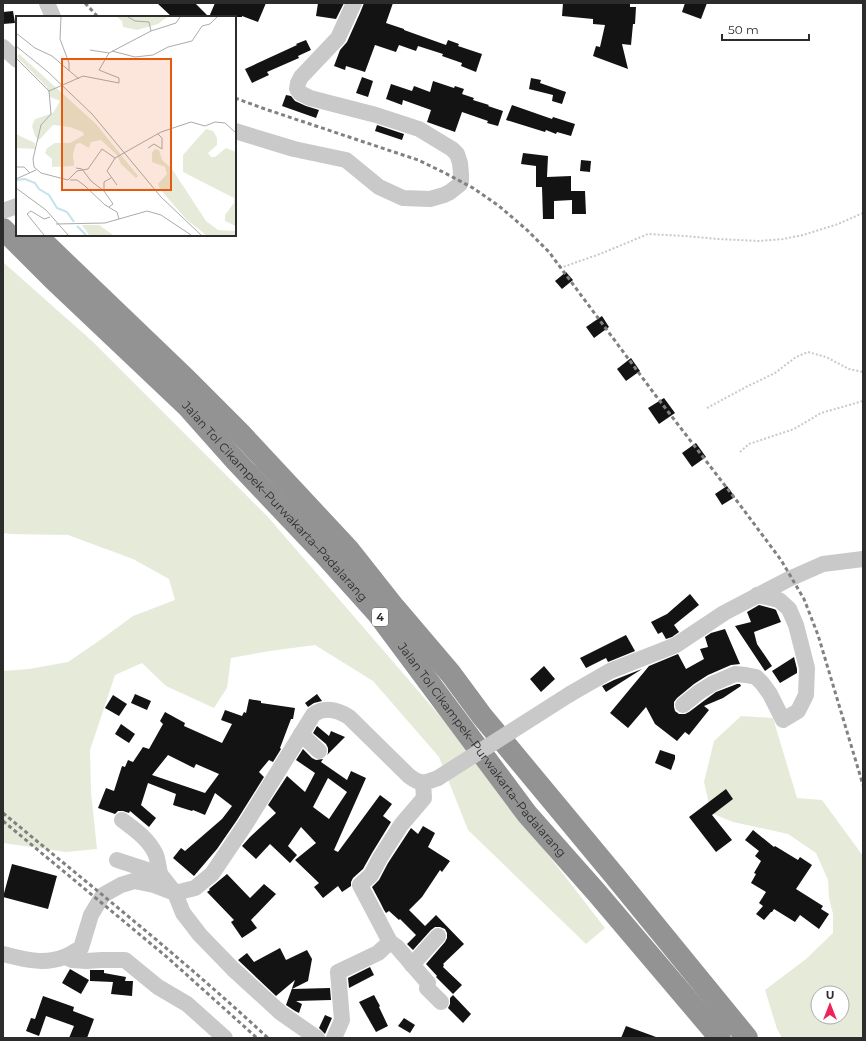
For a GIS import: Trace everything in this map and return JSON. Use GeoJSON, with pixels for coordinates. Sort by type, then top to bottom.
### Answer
{"type":"FeatureCollection","features":[{"type":"Feature","properties":{"kind":"highway"},"geometry":{"type":"LineString","coordinates":[[3,204],[16,216]]}},
{"type":"Feature","properties":{"kind":"highway","name":"Jalan Tol Cikampek–Purwakarta–Padalarang"},"geometry":{"type":"LineString","coordinates":[[3,229],[53,279],[187,406],[378,614],[527,814],[597,893],[720,1038]]}},
{"type":"Feature","properties":{"kind":"highway","name":"Jalan Tol Cikampek–Purwakarta–Padalarang"},"geometry":{"type":"LineString","coordinates":[[37,236],[192,384],[240,433],[349,550],[394,607],[451,674],[482,716],[747,1038]]}},
{"type":"Feature","properties":{"kind":"street"},"geometry":{"type":"LineString","coordinates":[[47,3],[53,16]]}},
{"type":"Feature","properties":{"kind":"street"},"geometry":{"type":"LineString","coordinates":[[236,132],[294,149],[346,160],[379,187],[403,198],[430,199],[444,195],[460,184],[460,163],[457,154],[452,148],[419,130],[376,115],[310,98],[300,93],[297,89],[301,77],[338,38],[354,3]]}},
{"type":"Feature","properties":{"kind":"street"},"geometry":{"type":"LineString","coordinates":[[3,48],[16,59]]}},
{"type":"Feature","properties":{"kind":"street"},"geometry":{"type":"LineString","coordinates":[[3,212],[16,206]]}},
{"type":"Feature","properties":{"kind":"street"},"geometry":{"type":"LineString","coordinates":[[3,954],[32,961],[48,962],[65,957],[80,948],[91,915],[103,895],[121,885],[134,881],[154,885],[175,893],[195,888],[212,874],[245,824],[300,734],[316,712],[327,710],[342,712],[350,717],[409,776],[418,782],[430,780],[610,670],[676,645],[724,613],[789,579],[823,564],[863,559]]}},
{"type":"Feature","properties":{"kind":"street"},"geometry":{"type":"LineString","coordinates":[[683,705],[712,684],[735,674],[756,676],[770,694],[783,720],[798,711],[806,695],[807,668],[796,625],[789,609],[779,600],[757,595]]}},
{"type":"Feature","properties":{"kind":"street"},"geometry":{"type":"LineString","coordinates":[[300,734],[319,752]]}},
{"type":"Feature","properties":{"kind":"street"},"geometry":{"type":"LineString","coordinates":[[430,780],[424,798],[401,824],[371,875],[360,885],[390,942],[397,947],[428,983],[427,988],[441,1002]]}},
{"type":"Feature","properties":{"kind":"street"},"geometry":{"type":"LineString","coordinates":[[122,820],[144,837],[151,846],[156,857],[160,874],[175,893],[183,913],[200,935],[232,969],[281,1013],[317,1038]]}},
{"type":"Feature","properties":{"kind":"street"},"geometry":{"type":"LineString","coordinates":[[117,860],[160,874]]}},
{"type":"Feature","properties":{"kind":"street"},"geometry":{"type":"LineString","coordinates":[[597,893],[614,875]]}},
{"type":"Feature","properties":{"kind":"street"},"geometry":{"type":"LineString","coordinates":[[412,965],[438,936]]}},
{"type":"Feature","properties":{"kind":"street"},"geometry":{"type":"LineString","coordinates":[[334,1038],[342,1020],[338,972],[378,953],[390,942]]}},
{"type":"Feature","properties":{"kind":"street"},"geometry":{"type":"LineString","coordinates":[[65,957],[72,960],[86,961],[125,960],[158,987],[187,1004],[225,1038]]}},
{"type":"Feature","properties":{"kind":"path"},"geometry":{"type":"LineString","coordinates":[[560,268],[600,254],[648,234],[758,241],[783,239],[803,235],[838,224],[863,213]]}},
{"type":"Feature","properties":{"kind":"path"},"geometry":{"type":"LineString","coordinates":[[708,408],[775,373],[796,358],[808,352],[826,357],[850,369],[863,372]]}},
{"type":"Feature","properties":{"kind":"path"},"geometry":{"type":"LineString","coordinates":[[740,452],[749,444],[794,429],[821,413],[863,401]]}},
{"type":"Feature","properties":{"kind":"green space"},"geometry":{"type":"Polygon","coordinates":[[[3,262],[92,341],[268,517],[446,723],[605,928],[586,944],[468,830],[439,757],[373,681],[315,645],[231,658],[227,688],[214,708],[166,686],[142,663],[115,675],[90,750],[91,792],[97,849],[66,852],[3,843],[3,671],[29,669],[68,662],[133,616],[175,600],[169,579],[133,559],[68,535],[3,533],[3,262]]]}},
{"type":"Feature","properties":{"kind":"green space"},"geometry":{"type":"Polygon","coordinates":[[[741,716],[773,718],[797,798],[822,800],[863,856],[863,1038],[782,1038],[777,1029],[765,990],[806,959],[833,933],[833,914],[829,898],[828,880],[816,853],[788,834],[733,822],[711,813],[704,782],[714,741],[741,716]]]}},
{"type":"Feature","properties":{"kind":"building"},"geometry":{"type":"Polygon","coordinates":[[[157,3],[195,3],[208,16],[171,16],[157,3]]]}},
{"type":"Feature","properties":{"kind":"building"},"geometry":{"type":"Polygon","coordinates":[[[215,3],[266,3],[258,22],[242,17],[209,16],[215,3]]]}},
{"type":"Feature","properties":{"kind":"building"},"geometry":{"type":"Polygon","coordinates":[[[318,3],[344,3],[336,19],[316,16],[318,3]]]}},
{"type":"Feature","properties":{"kind":"building"},"geometry":{"type":"Polygon","coordinates":[[[364,3],[393,3],[386,23],[446,45],[448,40],[459,44],[458,46],[482,54],[476,72],[461,66],[462,63],[442,56],[443,54],[418,46],[416,51],[399,45],[396,52],[375,45],[365,72],[346,66],[345,70],[334,66],[340,50],[347,42],[364,3]]]}},
{"type":"Feature","properties":{"kind":"building"},"geometry":{"type":"Polygon","coordinates":[[[563,3],[630,3],[630,7],[636,7],[635,24],[633,24],[631,45],[622,44],[628,69],[593,56],[596,46],[600,47],[605,25],[593,24],[593,19],[562,16],[563,3]]]}},
{"type":"Feature","properties":{"kind":"building"},"geometry":{"type":"Polygon","coordinates":[[[685,3],[707,3],[701,19],[682,12],[685,3]]]}},
{"type":"Feature","properties":{"kind":"building"},"geometry":{"type":"Polygon","coordinates":[[[13,11],[15,23],[3,24],[3,12],[13,11]]]}},
{"type":"Feature","properties":{"kind":"building"},"geometry":{"type":"Polygon","coordinates":[[[306,40],[311,50],[298,56],[299,58],[267,72],[269,75],[252,83],[245,69],[306,40]]]}},
{"type":"Feature","properties":{"kind":"building"},"geometry":{"type":"Polygon","coordinates":[[[362,77],[373,81],[368,97],[356,93],[362,77]]]}},
{"type":"Feature","properties":{"kind":"building"},"geometry":{"type":"Polygon","coordinates":[[[531,78],[541,80],[540,83],[566,92],[562,104],[552,101],[553,95],[529,89],[531,78]]]}},
{"type":"Feature","properties":{"kind":"building"},"geometry":{"type":"Polygon","coordinates":[[[433,81],[454,88],[455,86],[464,89],[462,94],[474,98],[473,100],[503,111],[498,126],[462,112],[455,132],[427,122],[431,110],[403,100],[402,105],[386,99],[391,84],[412,91],[414,86],[430,92],[433,81]]]}},
{"type":"Feature","properties":{"kind":"building"},"geometry":{"type":"Polygon","coordinates":[[[286,95],[291,96],[295,101],[306,106],[319,110],[316,118],[282,106],[286,95]]]}},
{"type":"Feature","properties":{"kind":"building"},"geometry":{"type":"Polygon","coordinates":[[[512,105],[552,119],[553,117],[575,124],[571,136],[557,132],[556,134],[546,130],[545,132],[506,120],[512,105]]]}},
{"type":"Feature","properties":{"kind":"building"},"geometry":{"type":"Polygon","coordinates":[[[377,125],[404,134],[402,140],[375,131],[377,125]]]}},
{"type":"Feature","properties":{"kind":"building"},"geometry":{"type":"Polygon","coordinates":[[[523,153],[548,156],[547,177],[571,176],[571,191],[585,191],[586,214],[572,214],[572,200],[554,201],[554,219],[543,219],[542,187],[536,187],[536,166],[521,164],[523,153]]]}},
{"type":"Feature","properties":{"kind":"building"},"geometry":{"type":"Polygon","coordinates":[[[581,160],[591,161],[590,172],[580,171],[581,160]]]}},
{"type":"Feature","properties":{"kind":"building"},"geometry":{"type":"Polygon","coordinates":[[[566,272],[573,280],[562,289],[555,281],[566,272]]]}},
{"type":"Feature","properties":{"kind":"building"},"geometry":{"type":"Polygon","coordinates":[[[602,316],[609,327],[594,338],[586,327],[602,316]]]}},
{"type":"Feature","properties":{"kind":"building"},"geometry":{"type":"Polygon","coordinates":[[[631,358],[640,371],[626,381],[617,369],[631,358]]]}},
{"type":"Feature","properties":{"kind":"building"},"geometry":{"type":"Polygon","coordinates":[[[664,398],[675,413],[659,424],[648,408],[664,398]]]}},
{"type":"Feature","properties":{"kind":"building"},"geometry":{"type":"Polygon","coordinates":[[[696,443],[706,457],[692,467],[682,453],[696,443]]]}},
{"type":"Feature","properties":{"kind":"building"},"geometry":{"type":"Polygon","coordinates":[[[727,486],[735,497],[722,505],[715,494],[727,486]]]}},
{"type":"Feature","properties":{"kind":"building"},"geometry":{"type":"Polygon","coordinates":[[[690,594],[699,605],[674,625],[679,632],[666,639],[662,632],[658,634],[651,622],[667,614],[690,594]]]}},
{"type":"Feature","properties":{"kind":"building"},"geometry":{"type":"Polygon","coordinates":[[[759,605],[776,610],[781,622],[754,632],[757,644],[772,666],[765,671],[735,626],[751,622],[747,612],[759,605]]]}},
{"type":"Feature","properties":{"kind":"building"},"geometry":{"type":"Polygon","coordinates":[[[725,629],[740,664],[731,665],[708,675],[694,684],[674,702],[675,711],[679,714],[685,714],[716,692],[737,684],[740,684],[741,686],[723,698],[704,706],[709,710],[689,735],[685,732],[677,741],[655,724],[646,707],[628,728],[610,713],[649,666],[678,654],[686,669],[704,659],[700,649],[708,647],[705,637],[711,633],[725,629]]]}},
{"type":"Feature","properties":{"kind":"building"},"geometry":{"type":"Polygon","coordinates":[[[626,635],[635,651],[608,662],[606,658],[586,668],[580,658],[626,635]]]}},
{"type":"Feature","properties":{"kind":"building"},"geometry":{"type":"Polygon","coordinates":[[[794,657],[797,673],[780,683],[772,671],[794,657]]]}},
{"type":"Feature","properties":{"kind":"building"},"geometry":{"type":"Polygon","coordinates":[[[544,666],[555,679],[541,692],[530,679],[544,666]]]}},
{"type":"Feature","properties":{"kind":"building"},"geometry":{"type":"Polygon","coordinates":[[[642,669],[606,692],[602,686],[614,680],[642,669]]]}},
{"type":"Feature","properties":{"kind":"building"},"geometry":{"type":"Polygon","coordinates":[[[135,694],[151,701],[147,710],[131,703],[135,694]]]}},
{"type":"Feature","properties":{"kind":"building"},"geometry":{"type":"Polygon","coordinates":[[[317,694],[322,701],[314,703],[308,707],[305,703],[317,694]]]}},
{"type":"Feature","properties":{"kind":"building"},"geometry":{"type":"Polygon","coordinates":[[[113,695],[127,704],[119,716],[105,708],[113,695]]]}},
{"type":"Feature","properties":{"kind":"building"},"geometry":{"type":"Polygon","coordinates":[[[249,699],[261,701],[261,703],[295,708],[293,719],[291,719],[280,748],[281,749],[273,762],[269,760],[259,772],[264,777],[217,849],[194,876],[173,858],[181,848],[185,851],[222,819],[232,806],[215,793],[205,815],[173,805],[176,794],[148,783],[141,805],[156,818],[149,827],[130,811],[129,813],[118,811],[115,814],[98,808],[106,788],[114,791],[122,766],[125,767],[128,760],[133,762],[143,747],[149,749],[163,724],[160,721],[165,712],[185,723],[184,726],[222,743],[232,724],[221,720],[225,710],[242,716],[244,712],[246,713],[249,699]],[[168,755],[152,775],[205,793],[219,774],[196,764],[194,768],[168,755]]]}},
{"type":"Feature","properties":{"kind":"building"},"geometry":{"type":"Polygon","coordinates":[[[121,724],[135,734],[129,743],[115,734],[121,724]]]}},
{"type":"Feature","properties":{"kind":"building"},"geometry":{"type":"Polygon","coordinates":[[[317,726],[329,736],[331,731],[345,737],[327,755],[328,748],[326,744],[313,733],[317,726]]]}},
{"type":"Feature","properties":{"kind":"building"},"geometry":{"type":"Polygon","coordinates":[[[303,749],[316,760],[323,759],[321,762],[347,780],[351,771],[366,778],[334,850],[338,852],[380,795],[392,804],[383,816],[391,822],[363,869],[353,878],[351,886],[342,892],[338,886],[323,898],[314,887],[319,883],[295,860],[316,843],[301,827],[288,846],[297,855],[290,863],[270,844],[256,859],[242,846],[276,813],[268,805],[287,776],[305,792],[315,773],[296,760],[303,749]],[[328,778],[313,807],[329,819],[347,792],[328,778]]]}},
{"type":"Feature","properties":{"kind":"building"},"geometry":{"type":"Polygon","coordinates":[[[660,750],[675,755],[671,770],[655,763],[660,750]]]}},
{"type":"Feature","properties":{"kind":"building"},"geometry":{"type":"Polygon","coordinates":[[[726,789],[733,799],[712,815],[732,840],[716,852],[689,817],[726,789]]]}},
{"type":"Feature","properties":{"kind":"building"},"geometry":{"type":"Polygon","coordinates":[[[423,826],[435,833],[428,847],[450,861],[442,872],[440,870],[422,897],[409,910],[425,926],[436,915],[464,944],[443,964],[443,967],[462,985],[453,994],[436,977],[437,976],[426,964],[445,942],[447,933],[445,929],[435,927],[413,950],[407,944],[416,935],[400,919],[399,920],[389,911],[386,913],[372,887],[379,880],[388,863],[411,828],[418,834],[423,826]]]}},
{"type":"Feature","properties":{"kind":"building"},"geometry":{"type":"Polygon","coordinates":[[[753,830],[774,847],[775,846],[798,860],[800,857],[812,865],[796,889],[823,906],[821,909],[829,914],[819,929],[800,915],[795,922],[774,909],[764,920],[756,914],[763,906],[759,903],[766,892],[751,883],[756,874],[754,873],[761,861],[755,856],[759,851],[745,840],[753,830]]]}},
{"type":"Feature","properties":{"kind":"building"},"geometry":{"type":"Polygon","coordinates":[[[12,864],[57,876],[48,909],[3,897],[12,864]]]}},
{"type":"Feature","properties":{"kind":"building"},"geometry":{"type":"Polygon","coordinates":[[[227,874],[250,898],[264,884],[276,894],[251,920],[257,928],[242,938],[231,922],[234,920],[207,892],[227,874]]]}},
{"type":"Feature","properties":{"kind":"building"},"geometry":{"type":"Polygon","coordinates":[[[280,948],[286,960],[307,950],[312,959],[308,981],[292,989],[330,988],[331,1000],[296,1001],[302,1004],[299,1013],[286,1005],[295,980],[276,996],[238,960],[247,953],[254,962],[280,948]]]}},
{"type":"Feature","properties":{"kind":"building"},"geometry":{"type":"Polygon","coordinates":[[[370,967],[374,975],[349,988],[348,978],[370,967]]]}},
{"type":"Feature","properties":{"kind":"building"},"geometry":{"type":"Polygon","coordinates":[[[70,969],[89,980],[81,994],[62,983],[70,969]]]}},
{"type":"Feature","properties":{"kind":"building"},"geometry":{"type":"Polygon","coordinates":[[[90,970],[104,970],[104,973],[126,977],[125,981],[133,981],[132,996],[111,994],[113,982],[90,981],[90,970]]]}},
{"type":"Feature","properties":{"kind":"building"},"geometry":{"type":"Polygon","coordinates":[[[374,995],[388,1026],[376,1032],[359,1002],[374,995]]]}},
{"type":"Feature","properties":{"kind":"building"},"geometry":{"type":"Polygon","coordinates":[[[453,995],[471,1014],[463,1023],[448,1008],[450,998],[453,995]]]}},
{"type":"Feature","properties":{"kind":"building"},"geometry":{"type":"Polygon","coordinates":[[[43,996],[74,1007],[73,1011],[94,1019],[87,1038],[69,1038],[74,1026],[46,1016],[39,1036],[26,1031],[31,1018],[35,1019],[43,996]]]}},
{"type":"Feature","properties":{"kind":"building"},"geometry":{"type":"Polygon","coordinates":[[[325,1015],[332,1018],[325,1034],[319,1028],[325,1015]]]}},
{"type":"Feature","properties":{"kind":"building"},"geometry":{"type":"Polygon","coordinates":[[[404,1018],[415,1025],[410,1033],[398,1026],[404,1018]]]}},
{"type":"Feature","properties":{"kind":"building"},"geometry":{"type":"Polygon","coordinates":[[[626,1026],[656,1037],[621,1038],[626,1026]]]}},
{"type":"Feature","properties":{"kind":"railway"},"geometry":{"type":"LineString","coordinates":[[85,3],[97,16]]}},
{"type":"Feature","properties":{"kind":"railway"},"geometry":{"type":"LineString","coordinates":[[236,98],[418,160],[443,172],[473,188],[499,206],[527,230],[549,252],[781,560],[804,599],[818,635],[863,785]]}},
{"type":"Feature","properties":{"kind":"railway"},"geometry":{"type":"LineString","coordinates":[[3,813],[170,952],[268,1038]]}},
{"type":"Feature","properties":{"kind":"railway"},"geometry":{"type":"LineString","coordinates":[[3,821],[168,958],[257,1038]]}}]}
